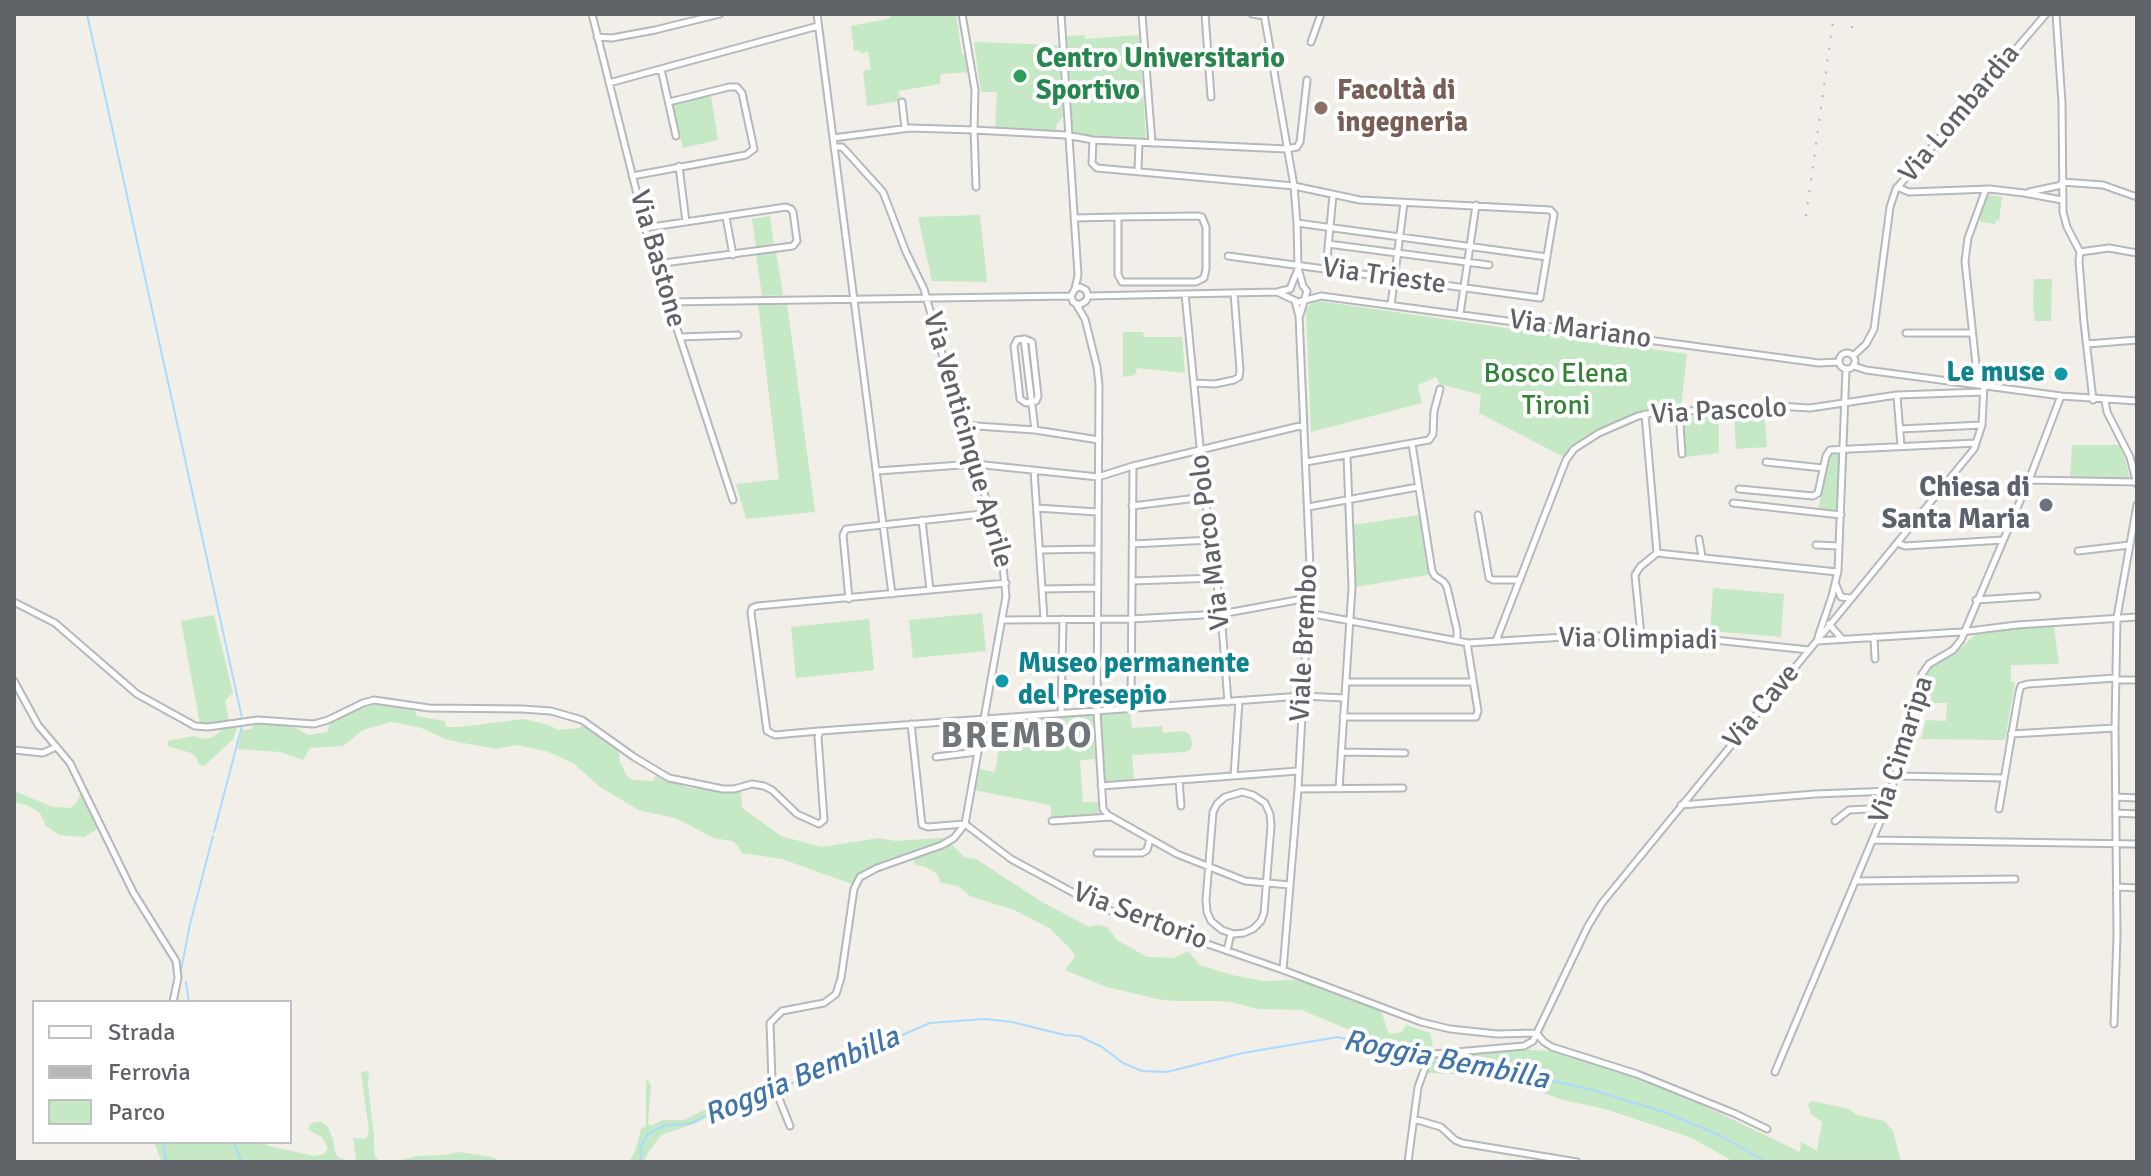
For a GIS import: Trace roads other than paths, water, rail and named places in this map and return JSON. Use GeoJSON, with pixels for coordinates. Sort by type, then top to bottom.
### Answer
{"type":"FeatureCollection","features":[{"type":"Feature","properties":{"kind":"street","name":"Via Bastone"},"geometry":{"type":"LineString","coordinates":[[592,14],[645,228],[733,500]]}},
{"type":"Feature","properties":{"kind":"street"},"geometry":{"type":"LineString","coordinates":[[597,37],[613,38],[720,14]]}},
{"type":"Feature","properties":{"kind":"street"},"geometry":{"type":"LineString","coordinates":[[817,14],[892,594]]}},
{"type":"Feature","properties":{"kind":"street"},"geometry":{"type":"LineString","coordinates":[[962,14],[975,90],[976,187]]}},
{"type":"Feature","properties":{"kind":"street"},"geometry":{"type":"LineString","coordinates":[[1061,14],[1078,275],[1071,296]]}},
{"type":"Feature","properties":{"kind":"street"},"geometry":{"type":"LineString","coordinates":[[1142,14],[1152,143]]}},
{"type":"Feature","properties":{"kind":"street"},"geometry":{"type":"LineString","coordinates":[[1205,14],[1211,97]]}},
{"type":"Feature","properties":{"kind":"street"},"geometry":{"type":"LineString","coordinates":[[1252,14],[1264,15],[1294,186],[1298,266],[1307,294],[1304,299],[1293,300],[1277,292]]}},
{"type":"Feature","properties":{"kind":"street"},"geometry":{"type":"LineString","coordinates":[[1311,42],[1321,14]]}},
{"type":"Feature","properties":{"kind":"street","name":"Via Lombardia"},"geometry":{"type":"LineString","coordinates":[[1853,356],[1866,344],[1874,329],[1890,207],[1897,187],[2046,14]]}},
{"type":"Feature","properties":{"kind":"street"},"geometry":{"type":"LineString","coordinates":[[2056,14],[2062,107],[2063,200],[2067,227],[2080,252],[2093,400]]}},
{"type":"Feature","properties":{"kind":"street"},"geometry":{"type":"LineString","coordinates":[[609,83],[818,26]]}},
{"type":"Feature","properties":{"kind":"street"},"geometry":{"type":"LineString","coordinates":[[661,69],[676,136]]}},
{"type":"Feature","properties":{"kind":"street"},"geometry":{"type":"LineString","coordinates":[[833,138],[905,128],[1287,149],[1297,147],[1300,142],[1307,80]]}},
{"type":"Feature","properties":{"kind":"street"},"geometry":{"type":"LineString","coordinates":[[632,176],[753,151],[754,143],[742,93],[737,87],[669,102]]}},
{"type":"Feature","properties":{"kind":"street"},"geometry":{"type":"LineString","coordinates":[[902,102],[905,128]]}},
{"type":"Feature","properties":{"kind":"street"},"geometry":{"type":"LineString","coordinates":[[1093,140],[1092,162],[1095,168],[1294,186],[1360,200],[1476,205],[1553,212],[1554,215],[1547,257],[1297,223]]}},
{"type":"Feature","properties":{"kind":"street"},"geometry":{"type":"LineString","coordinates":[[1138,171],[1139,142]]}},
{"type":"Feature","properties":{"kind":"street","name":"Via Venticinque Aprile"},"geometry":{"type":"LineString","coordinates":[[834,147],[842,147],[883,192],[927,299],[962,425],[1003,552],[1006,583],[1003,620],[965,824]]}},
{"type":"Feature","properties":{"kind":"street"},"geometry":{"type":"LineString","coordinates":[[679,166],[686,222]]}},
{"type":"Feature","properties":{"kind":"street"},"geometry":{"type":"LineString","coordinates":[[1897,187],[1909,192],[1986,189],[2024,193],[2042,192],[2062,183],[2103,185],[2137,197]]}},
{"type":"Feature","properties":{"kind":"street","name":"Via Cave"},"geometry":{"type":"LineString","coordinates":[[1536,1033],[1595,912],[1977,443],[1982,425],[1982,387],[1971,333],[1965,266],[1966,246],[1986,189]]}},
{"type":"Feature","properties":{"kind":"street"},"geometry":{"type":"LineString","coordinates":[[2042,192],[2063,200]]}},
{"type":"Feature","properties":{"kind":"street"},"geometry":{"type":"LineString","coordinates":[[1326,269],[1333,195]]}},
{"type":"Feature","properties":{"kind":"street"},"geometry":{"type":"LineString","coordinates":[[1391,305],[1404,203]]}},
{"type":"Feature","properties":{"kind":"street"},"geometry":{"type":"LineString","coordinates":[[1460,314],[1476,205]]}},
{"type":"Feature","properties":{"kind":"street"},"geometry":{"type":"LineString","coordinates":[[645,228],[787,207],[794,213],[795,245],[656,264]]}},
{"type":"Feature","properties":{"kind":"street"},"geometry":{"type":"LineString","coordinates":[[1074,218],[1118,217],[1198,216],[1203,218],[1206,225],[1204,278],[1196,282],[1122,282],[1118,275],[1118,217]]}},
{"type":"Feature","properties":{"kind":"street"},"geometry":{"type":"LineString","coordinates":[[726,217],[733,255]]}},
{"type":"Feature","properties":{"kind":"street","name":"Via Trieste"},"geometry":{"type":"LineString","coordinates":[[1328,244],[1489,265]]}},
{"type":"Feature","properties":{"kind":"street"},"geometry":{"type":"LineString","coordinates":[[2080,252],[2110,248],[2137,253]]}},
{"type":"Feature","properties":{"kind":"street","name":"Via Trieste"},"geometry":{"type":"LineString","coordinates":[[1228,256],[1540,298],[1547,257]]}},
{"type":"Feature","properties":{"kind":"street"},"geometry":{"type":"LineString","coordinates":[[1293,300],[1291,288],[1298,266]]}},
{"type":"Feature","properties":{"kind":"street"},"geometry":{"type":"LineString","coordinates":[[1078,275],[1087,298],[1085,319],[1098,377],[1097,711],[1103,809],[1177,854],[1245,881],[1290,885]]}},
{"type":"Feature","properties":{"kind":"street"},"geometry":{"type":"LineString","coordinates":[[1076,304],[1082,304],[1087,298],[1277,292],[1297,284],[1304,287]]}},
{"type":"Feature","properties":{"kind":"street","name":"Via Mariano"},"geometry":{"type":"LineString","coordinates":[[1304,287],[1321,296]]}},
{"type":"Feature","properties":{"kind":"street"},"geometry":{"type":"LineString","coordinates":[[1075,289],[1083,288]]}},
{"type":"Feature","properties":{"kind":"street"},"geometry":{"type":"LineString","coordinates":[[1194,383],[1215,384],[1239,377],[1234,293]]}},
{"type":"Feature","properties":{"kind":"street","name":"Via Marco Polo"},"geometry":{"type":"LineString","coordinates":[[1185,294],[1228,702]]}},
{"type":"Feature","properties":{"kind":"street"},"geometry":{"type":"LineString","coordinates":[[668,302],[1071,296]]}},
{"type":"Feature","properties":{"kind":"street"},"geometry":{"type":"LineString","coordinates":[[1071,296],[1085,319]]}},
{"type":"Feature","properties":{"kind":"street","name":"Via Mariano"},"geometry":{"type":"LineString","coordinates":[[1304,299],[1321,296],[1821,363],[1839,362],[1844,354],[1853,356]]}},
{"type":"Feature","properties":{"kind":"street","name":"Viale Brembo"},"geometry":{"type":"LineString","coordinates":[[1299,316],[1304,299]]}},
{"type":"Feature","properties":{"kind":"street","name":"Viale Brembo"},"geometry":{"type":"LineString","coordinates":[[1283,970],[1298,789],[1310,554],[1299,316],[1293,300]]}},
{"type":"Feature","properties":{"kind":"street"},"geometry":{"type":"LineString","coordinates":[[1906,333],[1971,333]]}},
{"type":"Feature","properties":{"kind":"street"},"geometry":{"type":"LineString","coordinates":[[680,337],[738,335]]}},
{"type":"Feature","properties":{"kind":"street"},"geometry":{"type":"LineString","coordinates":[[1031,402],[1024,403],[1020,398],[1014,346],[1017,340],[1024,339],[1035,430]]}},
{"type":"Feature","properties":{"kind":"street"},"geometry":{"type":"LineString","coordinates":[[2087,344],[2137,340]]}},
{"type":"Feature","properties":{"kind":"street"},"geometry":{"type":"LineString","coordinates":[[1853,356],[1854,366]]}},
{"type":"Feature","properties":{"kind":"street"},"geometry":{"type":"LineString","coordinates":[[1839,362],[1846,370]]}},
{"type":"Feature","properties":{"kind":"street"},"geometry":{"type":"LineString","coordinates":[[1846,370],[1854,366],[1982,387],[2093,400],[2137,401]]}},
{"type":"Feature","properties":{"kind":"street"},"geometry":{"type":"LineString","coordinates":[[1846,370],[1837,572],[1817,640],[1964,632],[2137,617]]}},
{"type":"Feature","properties":{"kind":"street","name":"Via Pascolo"},"geometry":{"type":"LineString","coordinates":[[1496,641],[1570,453],[1596,434],[1645,414],[1776,406],[1810,408],[1982,387]]}},
{"type":"Feature","properties":{"kind":"street"},"geometry":{"type":"LineString","coordinates":[[1306,462],[1432,438],[1440,389]]}},
{"type":"Feature","properties":{"kind":"street"},"geometry":{"type":"LineString","coordinates":[[1897,395],[1901,446]]}},
{"type":"Feature","properties":{"kind":"street","name":"Via Cimaripa"},"geometry":{"type":"LineString","coordinates":[[1775,1072],[1886,808],[1922,674],[1929,664],[1956,647],[1964,632],[2061,396]]}},
{"type":"Feature","properties":{"kind":"street"},"geometry":{"type":"LineString","coordinates":[[2029,480],[2137,483],[2127,450],[2107,412],[2105,401]]}},
{"type":"Feature","properties":{"kind":"street"},"geometry":{"type":"LineString","coordinates":[[1679,410],[1682,454]]}},
{"type":"Feature","properties":{"kind":"street"},"geometry":{"type":"LineString","coordinates":[[1645,414],[1657,553]]}},
{"type":"Feature","properties":{"kind":"street"},"geometry":{"type":"LineString","coordinates":[[962,425],[1035,430],[1099,440]]}},
{"type":"Feature","properties":{"kind":"street"},"geometry":{"type":"LineString","coordinates":[[877,471],[975,464],[1098,477],[1304,425]]}},
{"type":"Feature","properties":{"kind":"street"},"geometry":{"type":"LineString","coordinates":[[1900,429],[1982,425]]}},
{"type":"Feature","properties":{"kind":"street"},"geometry":{"type":"LineString","coordinates":[[1739,489],[1813,496],[1818,493],[1828,451],[1977,443]]}},
{"type":"Feature","properties":{"kind":"street"},"geometry":{"type":"LineString","coordinates":[[1412,444],[1432,571],[1447,587],[1457,641]]}},
{"type":"Feature","properties":{"kind":"street"},"geometry":{"type":"LineString","coordinates":[[1339,789],[1352,587],[1347,455]]}},
{"type":"Feature","properties":{"kind":"street"},"geometry":{"type":"LineString","coordinates":[[1766,462],[1823,468]]}},
{"type":"Feature","properties":{"kind":"street"},"geometry":{"type":"LineString","coordinates":[[1131,709],[1133,466]]}},
{"type":"Feature","properties":{"kind":"street"},"geometry":{"type":"LineString","coordinates":[[1034,470],[1044,619]]}},
{"type":"Feature","properties":{"kind":"street"},"geometry":{"type":"LineString","coordinates":[[1308,507],[1418,487]]}},
{"type":"Feature","properties":{"kind":"street"},"geometry":{"type":"LineString","coordinates":[[1132,506],[1205,497]]}},
{"type":"Feature","properties":{"kind":"street"},"geometry":{"type":"LineString","coordinates":[[1733,503],[1841,515]]}},
{"type":"Feature","properties":{"kind":"street"},"geometry":{"type":"LineString","coordinates":[[2114,1024],[2117,617],[2137,505]]}},
{"type":"Feature","properties":{"kind":"street"},"geometry":{"type":"LineString","coordinates":[[1037,508],[1097,512]]}},
{"type":"Feature","properties":{"kind":"street"},"geometry":{"type":"LineString","coordinates":[[849,599],[843,532],[847,528],[991,513]]}},
{"type":"Feature","properties":{"kind":"street"},"geometry":{"type":"LineString","coordinates":[[1478,515],[1489,578],[1520,580]]}},
{"type":"Feature","properties":{"kind":"street"},"geometry":{"type":"LineString","coordinates":[[922,520],[930,591]]}},
{"type":"Feature","properties":{"kind":"street"},"geometry":{"type":"LineString","coordinates":[[1699,539],[1702,557]]}},
{"type":"Feature","properties":{"kind":"street"},"geometry":{"type":"LineString","coordinates":[[1132,544],[1211,540]]}},
{"type":"Feature","properties":{"kind":"street"},"geometry":{"type":"LineString","coordinates":[[1897,542],[1905,546],[2003,540]]}},
{"type":"Feature","properties":{"kind":"street"},"geometry":{"type":"LineString","coordinates":[[1816,545],[1839,546]]}},
{"type":"Feature","properties":{"kind":"street"},"geometry":{"type":"LineString","coordinates":[[2078,551],[2130,545]]}},
{"type":"Feature","properties":{"kind":"street"},"geometry":{"type":"LineString","coordinates":[[1040,550],[1097,549]]}},
{"type":"Feature","properties":{"kind":"street"},"geometry":{"type":"LineString","coordinates":[[1641,636],[1635,575],[1657,553],[1837,572]]}},
{"type":"Feature","properties":{"kind":"street"},"geometry":{"type":"LineString","coordinates":[[1132,581],[1216,578]]}},
{"type":"Feature","properties":{"kind":"street"},"geometry":{"type":"LineString","coordinates":[[1006,583],[752,608],[767,731],[775,735],[1302,696],[1345,698]]}},
{"type":"Feature","properties":{"kind":"street"},"geometry":{"type":"LineString","coordinates":[[1835,583],[1840,596],[1851,598]]}},
{"type":"Feature","properties":{"kind":"street"},"geometry":{"type":"LineString","coordinates":[[1042,589],[1097,588]]}},
{"type":"Feature","properties":{"kind":"street"},"geometry":{"type":"LineString","coordinates":[[1976,600],[2037,596]]}},
{"type":"Feature","properties":{"kind":"street"},"geometry":{"type":"LineString","coordinates":[[1003,620],[1131,619],[1221,614],[1309,598]]}},
{"type":"Feature","properties":{"kind":"street"},"geometry":{"type":"LineString","coordinates":[[1831,599],[1843,608]]}},
{"type":"Feature","properties":{"kind":"street"},"geometry":{"type":"LineString","coordinates":[[14,602],[56,624],[137,694],[190,724],[208,727],[262,720],[310,724],[328,720],[374,700],[429,708],[512,708],[556,712],[582,720],[669,778],[727,789],[752,784],[764,786],[797,814],[821,824],[824,820],[820,732]]}},
{"type":"Feature","properties":{"kind":"street","name":"Via Olimpiadi"},"geometry":{"type":"LineString","coordinates":[[1308,613],[1467,643],[1581,636],[1641,636],[1809,650]]}},
{"type":"Feature","properties":{"kind":"street"},"geometry":{"type":"LineString","coordinates":[[1061,713],[1063,619]]}},
{"type":"Feature","properties":{"kind":"street"},"geometry":{"type":"LineString","coordinates":[[1829,624],[1842,639]]}},
{"type":"Feature","properties":{"kind":"street"},"geometry":{"type":"LineString","coordinates":[[1874,637],[1875,659]]}},
{"type":"Feature","properties":{"kind":"street"},"geometry":{"type":"LineString","coordinates":[[1343,717],[1476,717],[1478,712],[1467,643]]}},
{"type":"Feature","properties":{"kind":"street"},"geometry":{"type":"LineString","coordinates":[[1131,669],[1225,662]]}},
{"type":"Feature","properties":{"kind":"street"},"geometry":{"type":"LineString","coordinates":[[1999,809],[2019,690],[2024,684],[2137,680]]}},
{"type":"Feature","properties":{"kind":"street"},"geometry":{"type":"LineString","coordinates":[[14,681],[36,722],[70,763],[133,892],[173,958],[178,978],[173,1000]]}},
{"type":"Feature","properties":{"kind":"street"},"geometry":{"type":"LineString","coordinates":[[1346,682],[1473,682]]}},
{"type":"Feature","properties":{"kind":"street"},"geometry":{"type":"LineString","coordinates":[[1234,776],[1239,701]]}},
{"type":"Feature","properties":{"kind":"street"},"geometry":{"type":"LineString","coordinates":[[911,724],[922,825],[965,824]]}},
{"type":"Feature","properties":{"kind":"street"},"geometry":{"type":"LineString","coordinates":[[2011,734],[2115,728]]}},
{"type":"Feature","properties":{"kind":"street"},"geometry":{"type":"LineString","coordinates":[[14,750],[43,753],[56,747]]}},
{"type":"Feature","properties":{"kind":"street"},"geometry":{"type":"LineString","coordinates":[[936,757],[977,752]]}},
{"type":"Feature","properties":{"kind":"street"},"geometry":{"type":"LineString","coordinates":[[1341,752],[1405,753]]}},
{"type":"Feature","properties":{"kind":"street"},"geometry":{"type":"LineString","coordinates":[[1101,786],[1298,771]]}},
{"type":"Feature","properties":{"kind":"street"},"geometry":{"type":"LineString","coordinates":[[1896,776],[2004,778]]}},
{"type":"Feature","properties":{"kind":"street"},"geometry":{"type":"LineString","coordinates":[[1179,780],[1181,806]]}},
{"type":"Feature","properties":{"kind":"street"},"geometry":{"type":"LineString","coordinates":[[1298,789],[1403,788]]}},
{"type":"Feature","properties":{"kind":"street"},"geometry":{"type":"LineString","coordinates":[[1681,805],[1892,791]]}},
{"type":"Feature","properties":{"kind":"street"},"geometry":{"type":"LineString","coordinates":[[1246,792],[1262,801],[1270,814],[1267,884],[1265,909],[1259,923],[1246,933],[1231,933],[1218,927],[1207,914],[1211,817],[1214,809],[1228,796],[1246,792]]}},
{"type":"Feature","properties":{"kind":"street"},"geometry":{"type":"LineString","coordinates":[[2116,797],[2137,798]]}},
{"type":"Feature","properties":{"kind":"street"},"geometry":{"type":"LineString","coordinates":[[1835,821],[1850,810],[1886,808]]}},
{"type":"Feature","properties":{"kind":"street"},"geometry":{"type":"LineString","coordinates":[[2116,813],[2137,814]]}},
{"type":"Feature","properties":{"kind":"street"},"geometry":{"type":"LineString","coordinates":[[1052,821],[1112,817]]}},
{"type":"Feature","properties":{"kind":"street"},"geometry":{"type":"LineString","coordinates":[[790,1126],[773,1083],[771,1021],[782,1011],[822,1003],[835,995],[841,980],[854,887],[861,876],[942,845],[956,836],[965,824]]}},
{"type":"Feature","properties":{"kind":"street","name":"Via Sertorio"},"geometry":{"type":"LineString","coordinates":[[965,824],[1011,859],[1090,903],[1421,1022],[1495,1034],[1536,1033]]}},
{"type":"Feature","properties":{"kind":"street"},"geometry":{"type":"LineString","coordinates":[[1097,853],[1143,853],[1150,839]]}},
{"type":"Feature","properties":{"kind":"street"},"geometry":{"type":"LineString","coordinates":[[1873,840],[2137,844]]}},
{"type":"Feature","properties":{"kind":"street"},"geometry":{"type":"LineString","coordinates":[[1856,881],[2015,879]]}},
{"type":"Feature","properties":{"kind":"street"},"geometry":{"type":"LineString","coordinates":[[2117,887],[2137,888]]}},
{"type":"Feature","properties":{"kind":"street"},"geometry":{"type":"LineString","coordinates":[[1227,951],[1231,933]]}},
{"type":"Feature","properties":{"kind":"street"},"geometry":{"type":"LineString","coordinates":[[1408,1162],[1417,1089],[1427,1062],[1434,1054],[1526,1046],[1536,1033],[1552,1047],[1637,1074],[1726,1109],[1767,1129]]}},
{"type":"Feature","properties":{"kind":"street"},"geometry":{"type":"LineString","coordinates":[[1414,1119],[1441,1127],[1463,1143],[1577,1162]]}},
{"type":"Feature","properties":{"kind":"waterway"},"geometry":{"type":"LineString","coordinates":[[87,14],[242,718]]}},
{"type":"Feature","properties":{"kind":"waterway"},"geometry":{"type":"LineString","coordinates":[[214,832],[242,726]]}},
{"type":"Feature","properties":{"kind":"waterway"},"geometry":{"type":"LineString","coordinates":[[180,975],[213,836]]}},
{"type":"Feature","properties":{"kind":"waterway","name":"Roggia Bembilla"},"geometry":{"type":"LineString","coordinates":[[186,982],[189,1000]]}},
{"type":"Feature","properties":{"kind":"waterway"},"geometry":{"type":"LineString","coordinates":[[177,1000],[178,989]]}},
{"type":"Feature","properties":{"kind":"waterway","name":"Roggia Bembilla"},"geometry":{"type":"LineString","coordinates":[[641,1162],[640,1148],[648,1134],[656,1129],[690,1124],[731,1103],[814,1076],[930,1023],[985,1019],[1079,1036],[1142,1071],[1167,1072],[1243,1053],[1338,1037],[1444,1066],[1491,1068],[1592,1090],[1667,1113],[1719,1135],[1767,1162]]}},
{"type":"Feature","properties":{"kind":"waterway"},"geometry":{"type":"LineString","coordinates":[[163,1144],[166,1162]]}},
{"type":"Feature","properties":{"kind":"waterway","name":"Roggia Bembilla"},"geometry":{"type":"LineString","coordinates":[[234,1144],[242,1162]]}},
{"type":"Feature","properties":{"kind":"railway"},"geometry":{"type":"LineString","coordinates":[[1806,216],[1834,14]]}},
{"type":"Feature","properties":{"kind":"railway"},"geometry":{"type":"LineString","coordinates":[[1852,14],[1852,33]]}},
{"type":"Feature","properties":{"kind":"place","name":"Centro Universitario Sportivo"},"geometry":{"type":"Point","coordinates":[1020,76]}},
{"type":"Feature","properties":{"kind":"place","name":"Facoltà di ingegneria"},"geometry":{"type":"Point","coordinates":[1321,108]}},
{"type":"Feature","properties":{"kind":"place","name":"Le muse"},"geometry":{"type":"Point","coordinates":[2061,374]}},
{"type":"Feature","properties":{"kind":"place","name":"Chiesa di Santa Maria"},"geometry":{"type":"Point","coordinates":[2046,505]}},
{"type":"Feature","properties":{"kind":"place","name":"Museo permanente del Presepio"},"geometry":{"type":"Point","coordinates":[1002,681]}},
{"type":"Feature","properties":{"kind":"district","name":"BREMBO"},"geometry":{"type":"Point","coordinates":[1017,738]}},
{"type":"Feature","properties":{"kind":"park label","name":"Bosco Elena Tironi"},"geometry":{"type":"Point","coordinates":[1556,391]}}]}
